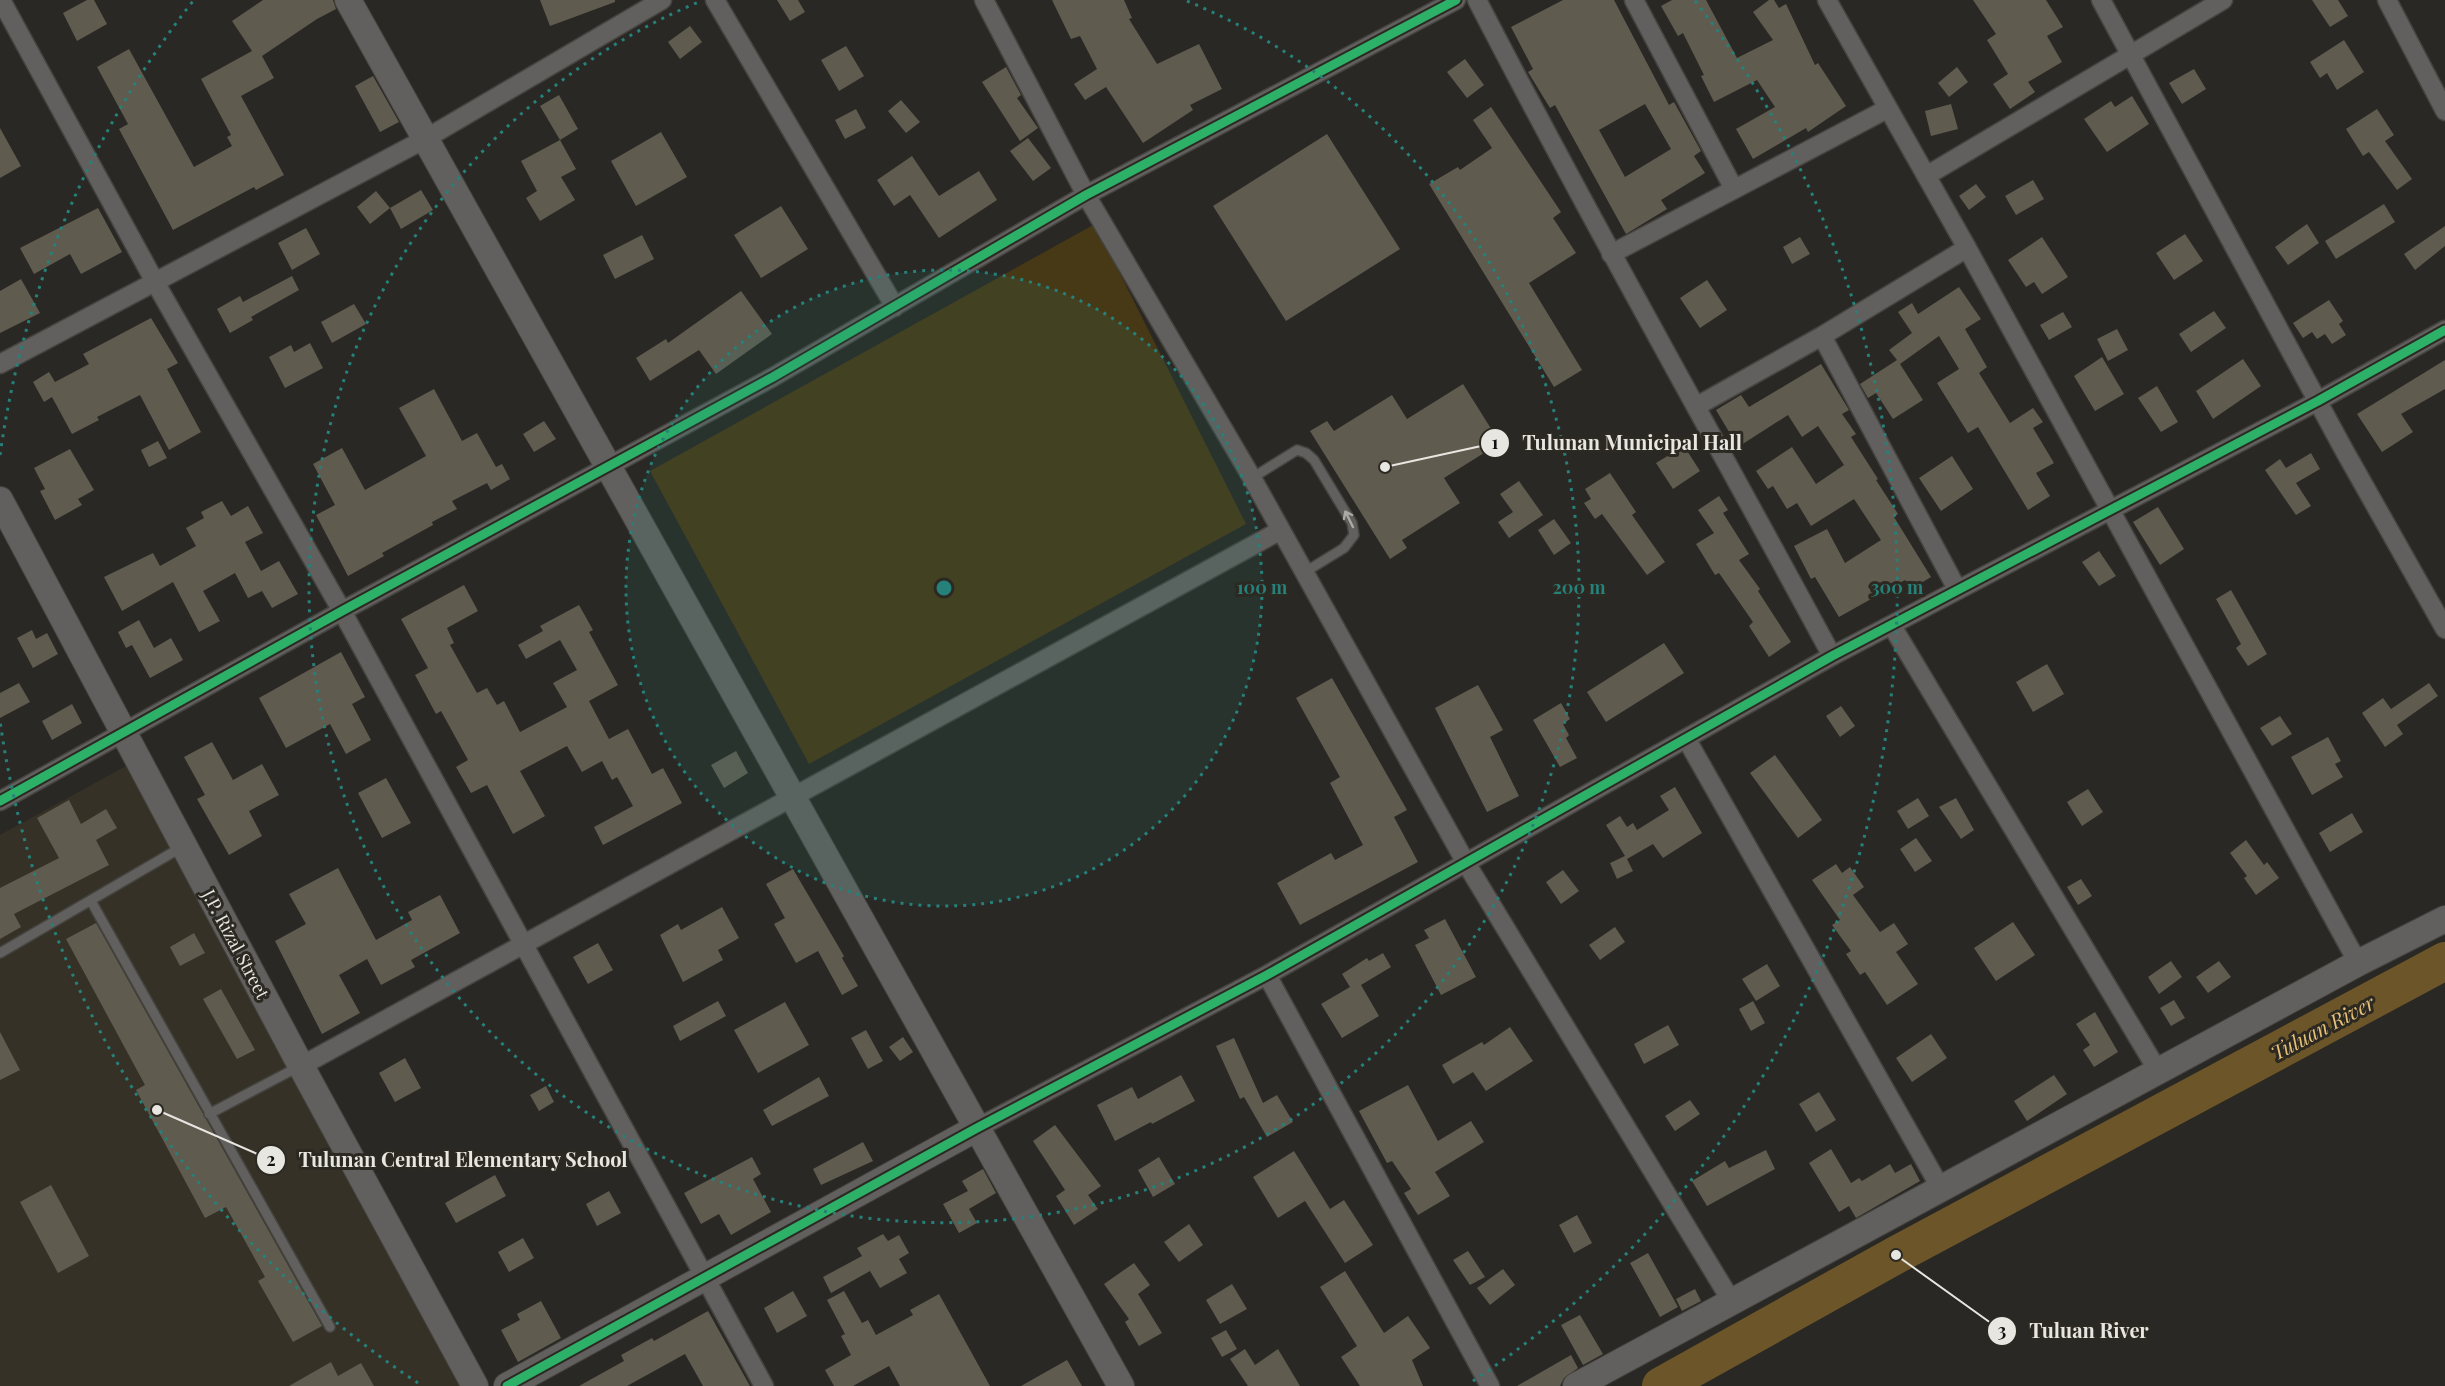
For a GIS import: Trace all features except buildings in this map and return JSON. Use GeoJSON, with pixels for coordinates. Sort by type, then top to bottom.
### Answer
{"type":"FeatureCollection","features":[{"type":"Feature","properties":{"kind":"street"},"geometry":{"type":"LineString","coordinates":[[1,0],[155,282],[342,610],[764,1386]]}},
{"type":"Feature","properties":{"kind":"street"},"geometry":{"type":"LineString","coordinates":[[348,0],[1121,1386]]}},
{"type":"Feature","properties":{"kind":"street"},"geometry":{"type":"LineString","coordinates":[[0,364],[425,139],[662,0]]}},
{"type":"Feature","properties":{"kind":"street"},"geometry":{"type":"LineString","coordinates":[[715,0],[895,307]]}},
{"type":"Feature","properties":{"kind":"street"},"geometry":{"type":"LineString","coordinates":[[984,0],[1086,195],[1252,478],[1466,863],[1732,1302]]}},
{"type":"Feature","properties":{"kind":"street"},"geometry":{"type":"LineString","coordinates":[[0,801],[342,610],[772,377],[1086,195],[1456,0]]}},
{"type":"Feature","properties":{"kind":"street"},"geometry":{"type":"LineString","coordinates":[[1476,0],[1611,254],[1697,406],[1832,657]]}},
{"type":"Feature","properties":{"kind":"street"},"geometry":{"type":"LineString","coordinates":[[1634,0],[1734,189]]}},
{"type":"Feature","properties":{"kind":"street"},"geometry":{"type":"LineString","coordinates":[[1827,0],[1967,248],[2358,963]]}},
{"type":"Feature","properties":{"kind":"street"},"geometry":{"type":"LineString","coordinates":[[2101,0],[2318,401],[2445,629]]}},
{"type":"Feature","properties":{"kind":"street"},"geometry":{"type":"LineString","coordinates":[[1926,176],[2223,0]]}},
{"type":"Feature","properties":{"kind":"street"},"geometry":{"type":"LineString","coordinates":[[2387,0],[2445,111]]}},
{"type":"Feature","properties":{"kind":"street"},"geometry":{"type":"LineString","coordinates":[[1611,254],[1887,109]]}},
{"type":"Feature","properties":{"kind":"street"},"geometry":{"type":"LineString","coordinates":[[1697,406],[1822,336],[1967,248]]}},
{"type":"Feature","properties":{"kind":"street"},"geometry":{"type":"LineString","coordinates":[[507,1386],[977,1128],[1267,975],[1832,657],[1957,589],[2318,401],[2445,330]]}},
{"type":"Feature","properties":{"kind":"street"},"geometry":{"type":"LineString","coordinates":[[1822,336],[1957,589]]}},
{"type":"Feature","properties":{"kind":"street","name":"J.P. Rizal Street"},"geometry":{"type":"LineString","coordinates":[[0,500],[183,846],[475,1386]]}},
{"type":"Feature","properties":{"kind":"street"},"geometry":{"type":"LineString","coordinates":[[301,1066],[1281,530]]}},
{"type":"Feature","properties":{"kind":"street"},"geometry":{"type":"LineString","coordinates":[[1892,626],[2158,1071]]}},
{"type":"Feature","properties":{"kind":"street"},"geometry":{"type":"LineString","coordinates":[[1687,740],[1940,1187]]}},
{"type":"Feature","properties":{"kind":"street"},"geometry":{"type":"LineString","coordinates":[[1576,1386],[1940,1187],[2358,963],[2445,919]]}},
{"type":"Feature","properties":{"kind":"street"},"geometry":{"type":"LineString","coordinates":[[1267,975],[1490,1386]]}},
{"type":"Feature","properties":{"kind":"lane"},"geometry":{"type":"LineString","coordinates":[[1252,478],[1297,450],[1306,453],[1314,460],[1352,523],[1354,535],[1344,548],[1305,572]]}},
{"type":"Feature","properties":{"kind":"lane"},"geometry":{"type":"LineString","coordinates":[[0,953],[183,846]]}},
{"type":"Feature","properties":{"kind":"lane"},"geometry":{"type":"LineString","coordinates":[[91,901],[330,1327]]}},
{"type":"Feature","properties":{"kind":"lane"},"geometry":{"type":"LineString","coordinates":[[209,1114],[301,1066]]}},
{"type":"Feature","properties":{"kind":"shaded area"},"geometry":{"type":"Polygon","coordinates":[[[1095,224],[1246,524],[809,764],[650,471],[1095,224]]]}},
{"type":"Feature","properties":{"kind":"shaded area"},"geometry":{"type":"Polygon","coordinates":[[[126,766],[465,1385],[0,1386],[0,835],[126,766]]]}},
{"type":"Feature","properties":{"kind":"waterway","name":"Tuluan River"},"geometry":{"type":"LineString","coordinates":[[1661,1386],[1896,1255],[2445,961]]}},
{"type":"Feature","properties":{"kind":"cycle path"},"geometry":{"type":"LineString","coordinates":[[0,801],[342,611],[773,377],[1086,195],[1456,0]]}},
{"type":"Feature","properties":{"kind":"cycle path"},"geometry":{"type":"LineString","coordinates":[[507,1386],[977,1128],[1267,975],[1832,656],[2318,401],[2445,330]]}},
{"type":"Feature","properties":{"kind":"place","name":"Tulunan Municipal Hall"},"geometry":{"type":"Point","coordinates":[1385,467]}},
{"type":"Feature","properties":{"kind":"place","name":"Tulunan Central Elementary School"},"geometry":{"type":"Point","coordinates":[157,1110]}},
{"type":"Feature","properties":{"kind":"place","name":"Tuluan River"},"geometry":{"type":"Point","coordinates":[1896,1255]}}]}
